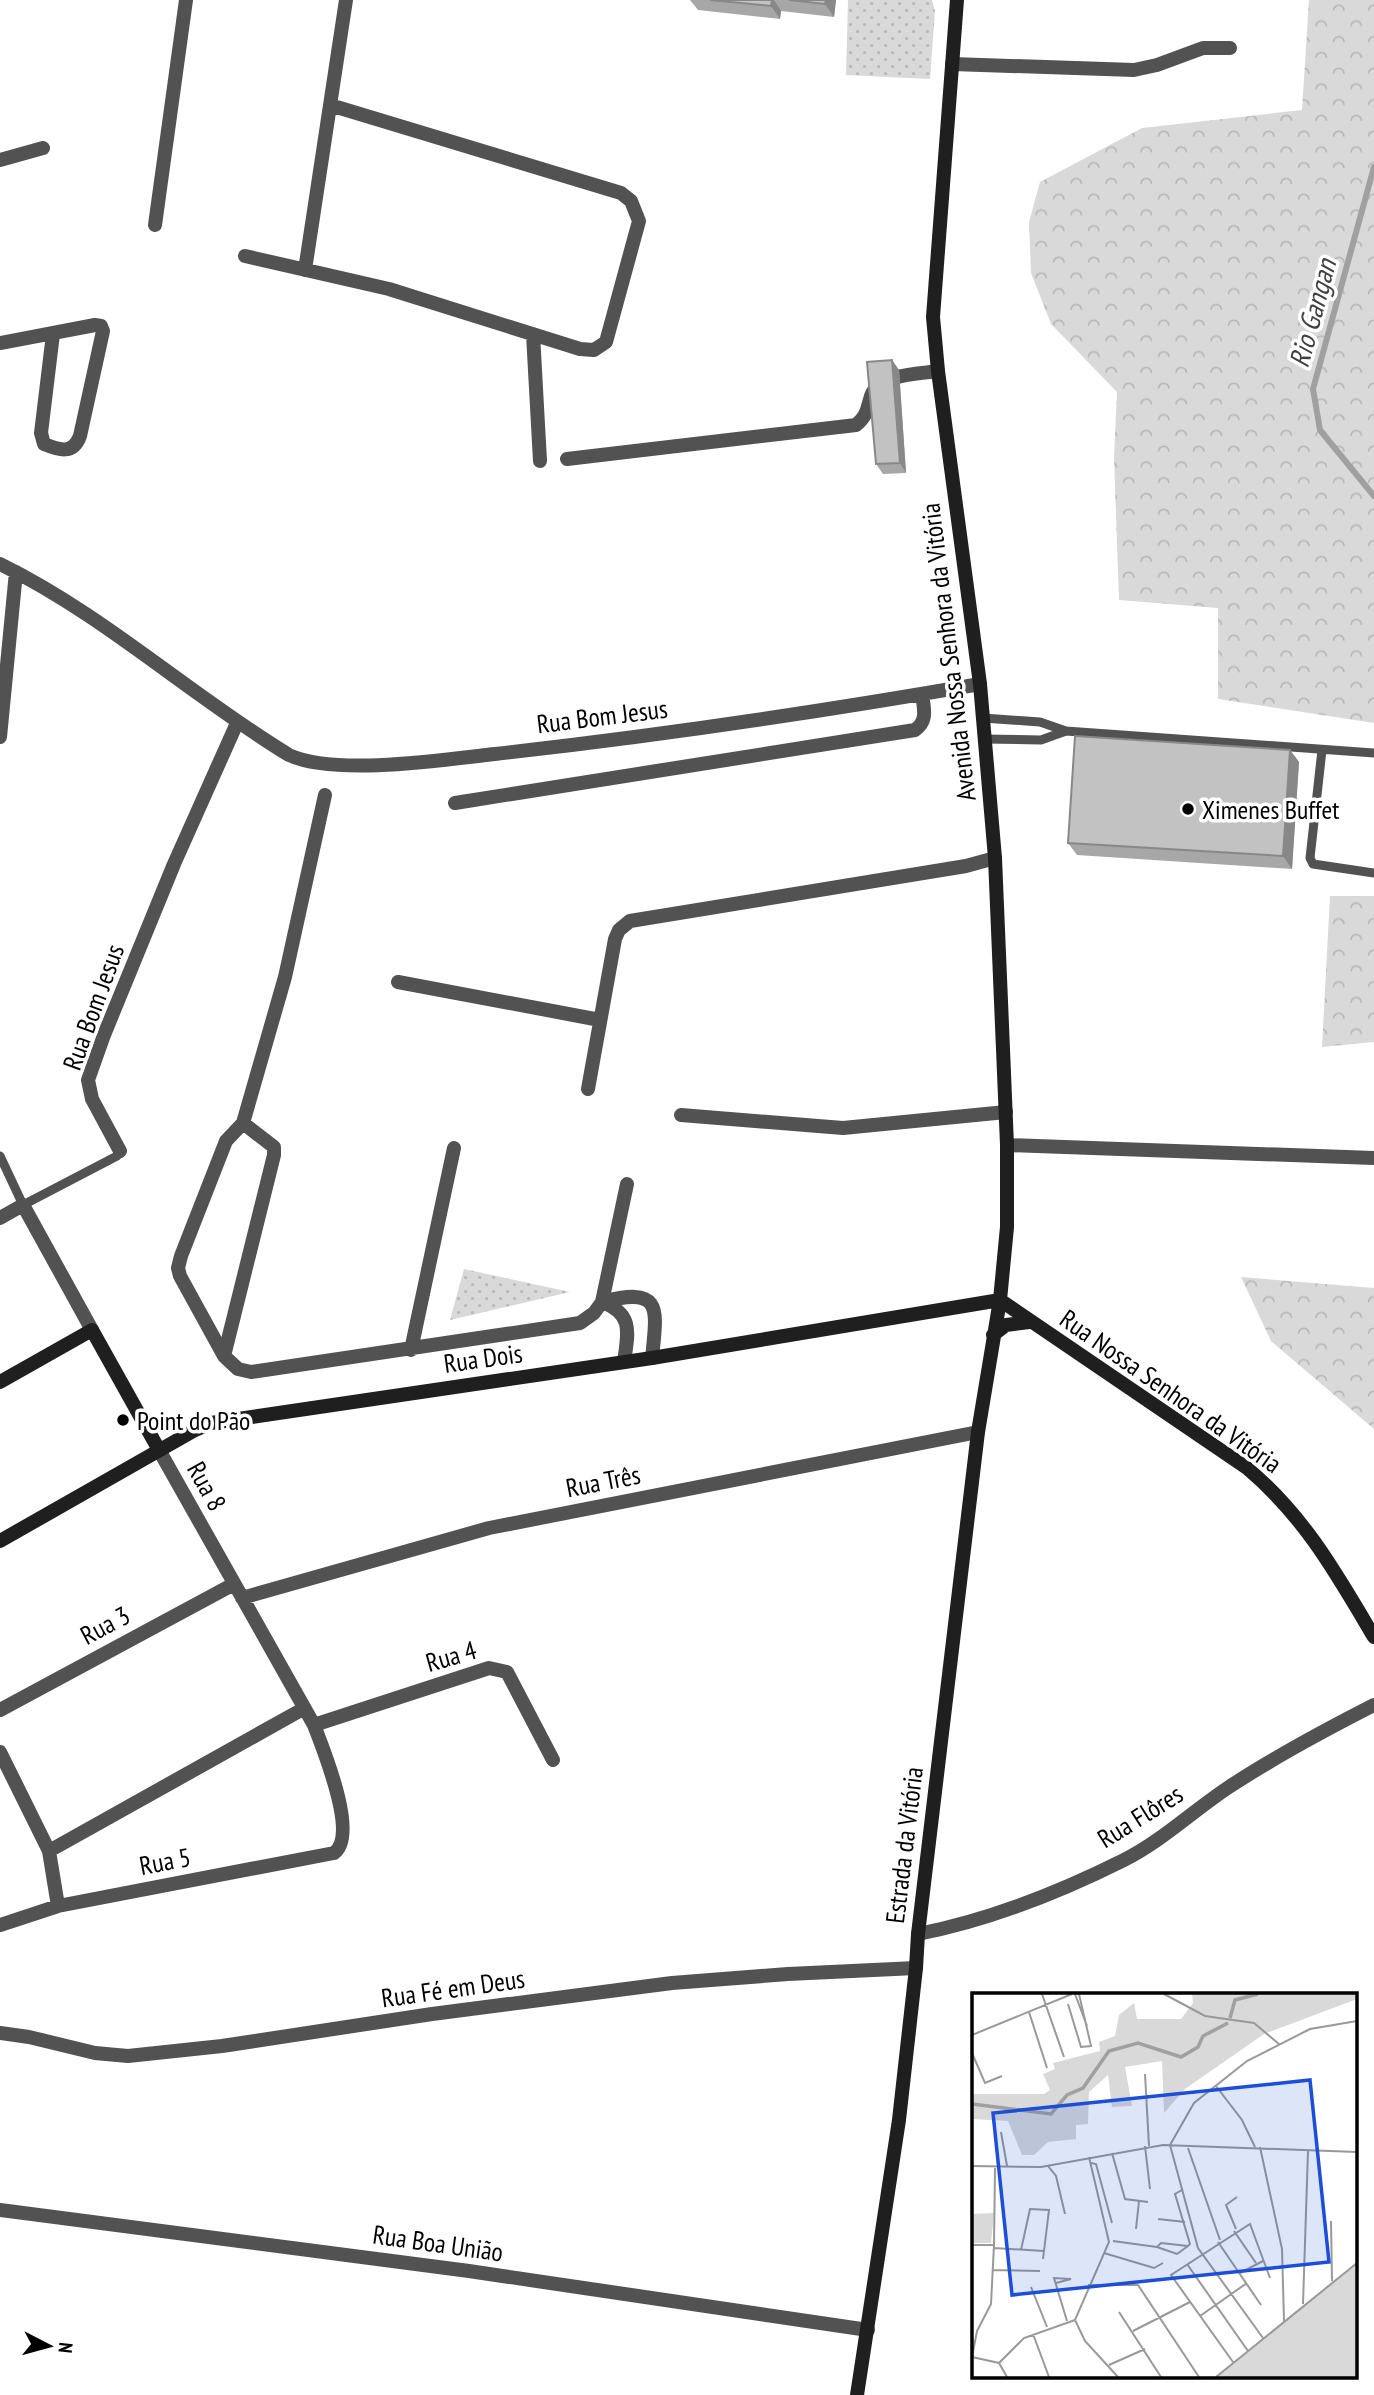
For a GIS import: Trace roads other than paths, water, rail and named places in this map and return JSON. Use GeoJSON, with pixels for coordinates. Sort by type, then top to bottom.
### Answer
{"type":"FeatureCollection","features":[{"type":"Feature","properties":{"kind":"main road","name":"Avenida Nossa Senhora da Vitória"},"geometry":{"type":"LineString","coordinates":[[957,0],[933,317],[980,684],[995,858],[1007,1145],[1006,1237],[1000,1300]]}},
{"type":"Feature","properties":{"kind":"main road","name":"Rua Nossa Senhora da Vitória"},"geometry":{"type":"LineString","coordinates":[[1000,1300],[1247,1468],[1291,1510],[1312,1537],[1374,1637]]}},
{"type":"Feature","properties":{"kind":"main road","name":"Estrada da Vitória"},"geometry":{"type":"LineString","coordinates":[[857,2395],[899,2120],[918,1934],[978,1432],[1000,1300]]}},
{"type":"Feature","properties":{"kind":"main road","name":"Rua Dois"},"geometry":{"type":"LineString","coordinates":[[0,1541],[211,1423],[652,1358],[1000,1300]]}},
{"type":"Feature","properties":{"kind":"main road"},"geometry":{"type":"LineString","coordinates":[[993,1335],[1006,1325],[1030,1322]]}},
{"type":"Feature","properties":{"kind":"main road"},"geometry":{"type":"LineString","coordinates":[[0,1381],[92,1330]]}},
{"type":"Feature","properties":{"kind":"main road","name":"Rua 8"},"geometry":{"type":"LineString","coordinates":[[92,1330],[159,1450]]}},
{"type":"Feature","properties":{"kind":"street"},"geometry":{"type":"LineString","coordinates":[[155,225],[186,0]]}},
{"type":"Feature","properties":{"kind":"street"},"geometry":{"type":"LineString","coordinates":[[305,270],[346,0]]}},
{"type":"Feature","properties":{"kind":"street"},"geometry":{"type":"LineString","coordinates":[[952,64],[1134,70],[1157,65],[1203,48],[1230,48]]}},
{"type":"Feature","properties":{"kind":"street"},"geometry":{"type":"LineString","coordinates":[[246,256],[389,289],[580,349],[594,350],[606,342],[639,221],[631,201],[621,193],[330,105]]}},
{"type":"Feature","properties":{"kind":"street"},"geometry":{"type":"LineString","coordinates":[[0,160],[43,148]]}},
{"type":"Feature","properties":{"kind":"street"},"geometry":{"type":"LineString","coordinates":[[0,343],[95,325],[101,326],[103,331],[80,436],[77,445],[69,450],[44,444],[41,433],[53,334]]}},
{"type":"Feature","properties":{"kind":"street"},"geometry":{"type":"LineString","coordinates":[[533,334],[540,461]]}},
{"type":"Feature","properties":{"kind":"street"},"geometry":{"type":"LineString","coordinates":[[567,458],[856,425],[865,417],[872,393],[885,381],[938,371]]}},
{"type":"Feature","properties":{"kind":"street","name":"Rua Bom Jesus"},"geometry":{"type":"LineString","coordinates":[[0,564],[88,614],[237,723],[297,759],[334,765],[420,762],[573,746],[980,684]]}},
{"type":"Feature","properties":{"kind":"street"},"geometry":{"type":"LineString","coordinates":[[0,737],[16,572]]}},
{"type":"Feature","properties":{"kind":"street"},"geometry":{"type":"LineString","coordinates":[[455,803],[915,730],[923,725],[925,715],[922,694]]}},
{"type":"Feature","properties":{"kind":"street","name":"Rua Bom Jesus"},"geometry":{"type":"LineString","coordinates":[[120,1151],[92,1099],[88,1080],[174,864],[237,723]]}},
{"type":"Feature","properties":{"kind":"street"},"geometry":{"type":"LineString","coordinates":[[325,795],[285,977],[243,1123],[226,1141],[178,1268],[224,1356],[238,1369],[251,1372],[573,1326],[587,1319],[601,1302],[628,1184]]}},
{"type":"Feature","properties":{"kind":"street"},"geometry":{"type":"LineString","coordinates":[[588,1089],[615,939],[619,930],[630,921],[966,866],[995,858]]}},
{"type":"Feature","properties":{"kind":"street"},"geometry":{"type":"LineString","coordinates":[[398,982],[600,1020]]}},
{"type":"Feature","properties":{"kind":"street"},"geometry":{"type":"LineString","coordinates":[[681,1115],[843,1128],[1006,1112]]}},
{"type":"Feature","properties":{"kind":"street"},"geometry":{"type":"LineString","coordinates":[[224,1356],[274,1155],[274,1147],[243,1123]]}},
{"type":"Feature","properties":{"kind":"street"},"geometry":{"type":"LineString","coordinates":[[1007,1145],[1374,1158]]}},
{"type":"Feature","properties":{"kind":"street"},"geometry":{"type":"LineString","coordinates":[[411,1350],[454,1148]]}},
{"type":"Feature","properties":{"kind":"street"},"geometry":{"type":"LineString","coordinates":[[0,1218],[23,1205]]}},
{"type":"Feature","properties":{"kind":"street","name":"Rua 8"},"geometry":{"type":"LineString","coordinates":[[23,1205],[92,1330]]}},
{"type":"Feature","properties":{"kind":"street"},"geometry":{"type":"LineString","coordinates":[[601,1302],[630,1296],[651,1304],[656,1312],[652,1358]]}},
{"type":"Feature","properties":{"kind":"street"},"geometry":{"type":"LineString","coordinates":[[601,1302],[617,1308],[626,1321],[628,1337],[624,1362]]}},
{"type":"Feature","properties":{"kind":"street","name":"Rua Três"},"geometry":{"type":"LineString","coordinates":[[242,1598],[489,1528],[978,1432]]}},
{"type":"Feature","properties":{"kind":"street","name":"Rua 8"},"geometry":{"type":"LineString","coordinates":[[159,1450],[314,1725],[332,1772],[341,1812],[343,1838],[340,1849]]}},
{"type":"Feature","properties":{"kind":"street","name":"Rua 3"},"geometry":{"type":"LineString","coordinates":[[0,1710],[234,1584]]}},
{"type":"Feature","properties":{"kind":"street","name":"Rua 4"},"geometry":{"type":"LineString","coordinates":[[314,1725],[489,1668],[501,1669],[507,1672],[554,1760]]}},
{"type":"Feature","properties":{"kind":"street","name":"Rua Flôres"},"geometry":{"type":"LineString","coordinates":[[918,1934],[962,1926],[1032,1902],[1125,1860],[1230,1787],[1314,1736],[1374,1705]]}},
{"type":"Feature","properties":{"kind":"street"},"geometry":{"type":"LineString","coordinates":[[48,1851],[303,1709]]}},
{"type":"Feature","properties":{"kind":"street"},"geometry":{"type":"LineString","coordinates":[[0,1752],[48,1851],[58,1906]]}},
{"type":"Feature","properties":{"kind":"street","name":"Rua 5"},"geometry":{"type":"LineString","coordinates":[[0,1925],[58,1906],[334,1853],[340,1849]]}},
{"type":"Feature","properties":{"kind":"street","name":"Rua Fé em Deus"},"geometry":{"type":"LineString","coordinates":[[0,2033],[95,2053],[128,2056],[222,2046],[432,2014],[672,1983],[916,1968]]}},
{"type":"Feature","properties":{"kind":"street","name":"Rua Boa União"},"geometry":{"type":"LineString","coordinates":[[0,2210],[470,2271],[868,2330]]}},
{"type":"Feature","properties":{"kind":"lane"},"geometry":{"type":"LineString","coordinates":[[982,718],[1040,722],[1066,731],[1374,753]]}},
{"type":"Feature","properties":{"kind":"lane"},"geometry":{"type":"LineString","coordinates":[[985,739],[1041,740],[1066,731]]}},
{"type":"Feature","properties":{"kind":"lane"},"geometry":{"type":"LineString","coordinates":[[1322,750],[1310,858],[1313,864],[1374,873]]}},
{"type":"Feature","properties":{"kind":"lane"},"geometry":{"type":"LineString","coordinates":[[23,1205],[117,1156],[120,1151]]}},
{"type":"Feature","properties":{"kind":"lane","name":"Rua 8"},"geometry":{"type":"LineString","coordinates":[[0,1156],[23,1205]]}},
{"type":"Feature","properties":{"kind":"waterway","name":"Rio Gangan"},"geometry":{"type":"LineString","coordinates":[[1374,167],[1313,389],[1320,430],[1374,496]]}},
{"type":"Feature","properties":{"kind":"place","name":"Ximenes Buffet"},"geometry":{"type":"Point","coordinates":[1188,809]}},
{"type":"Feature","properties":{"kind":"place","name":"Point do Pão"},"geometry":{"type":"Point","coordinates":[123,1420]}}]}
